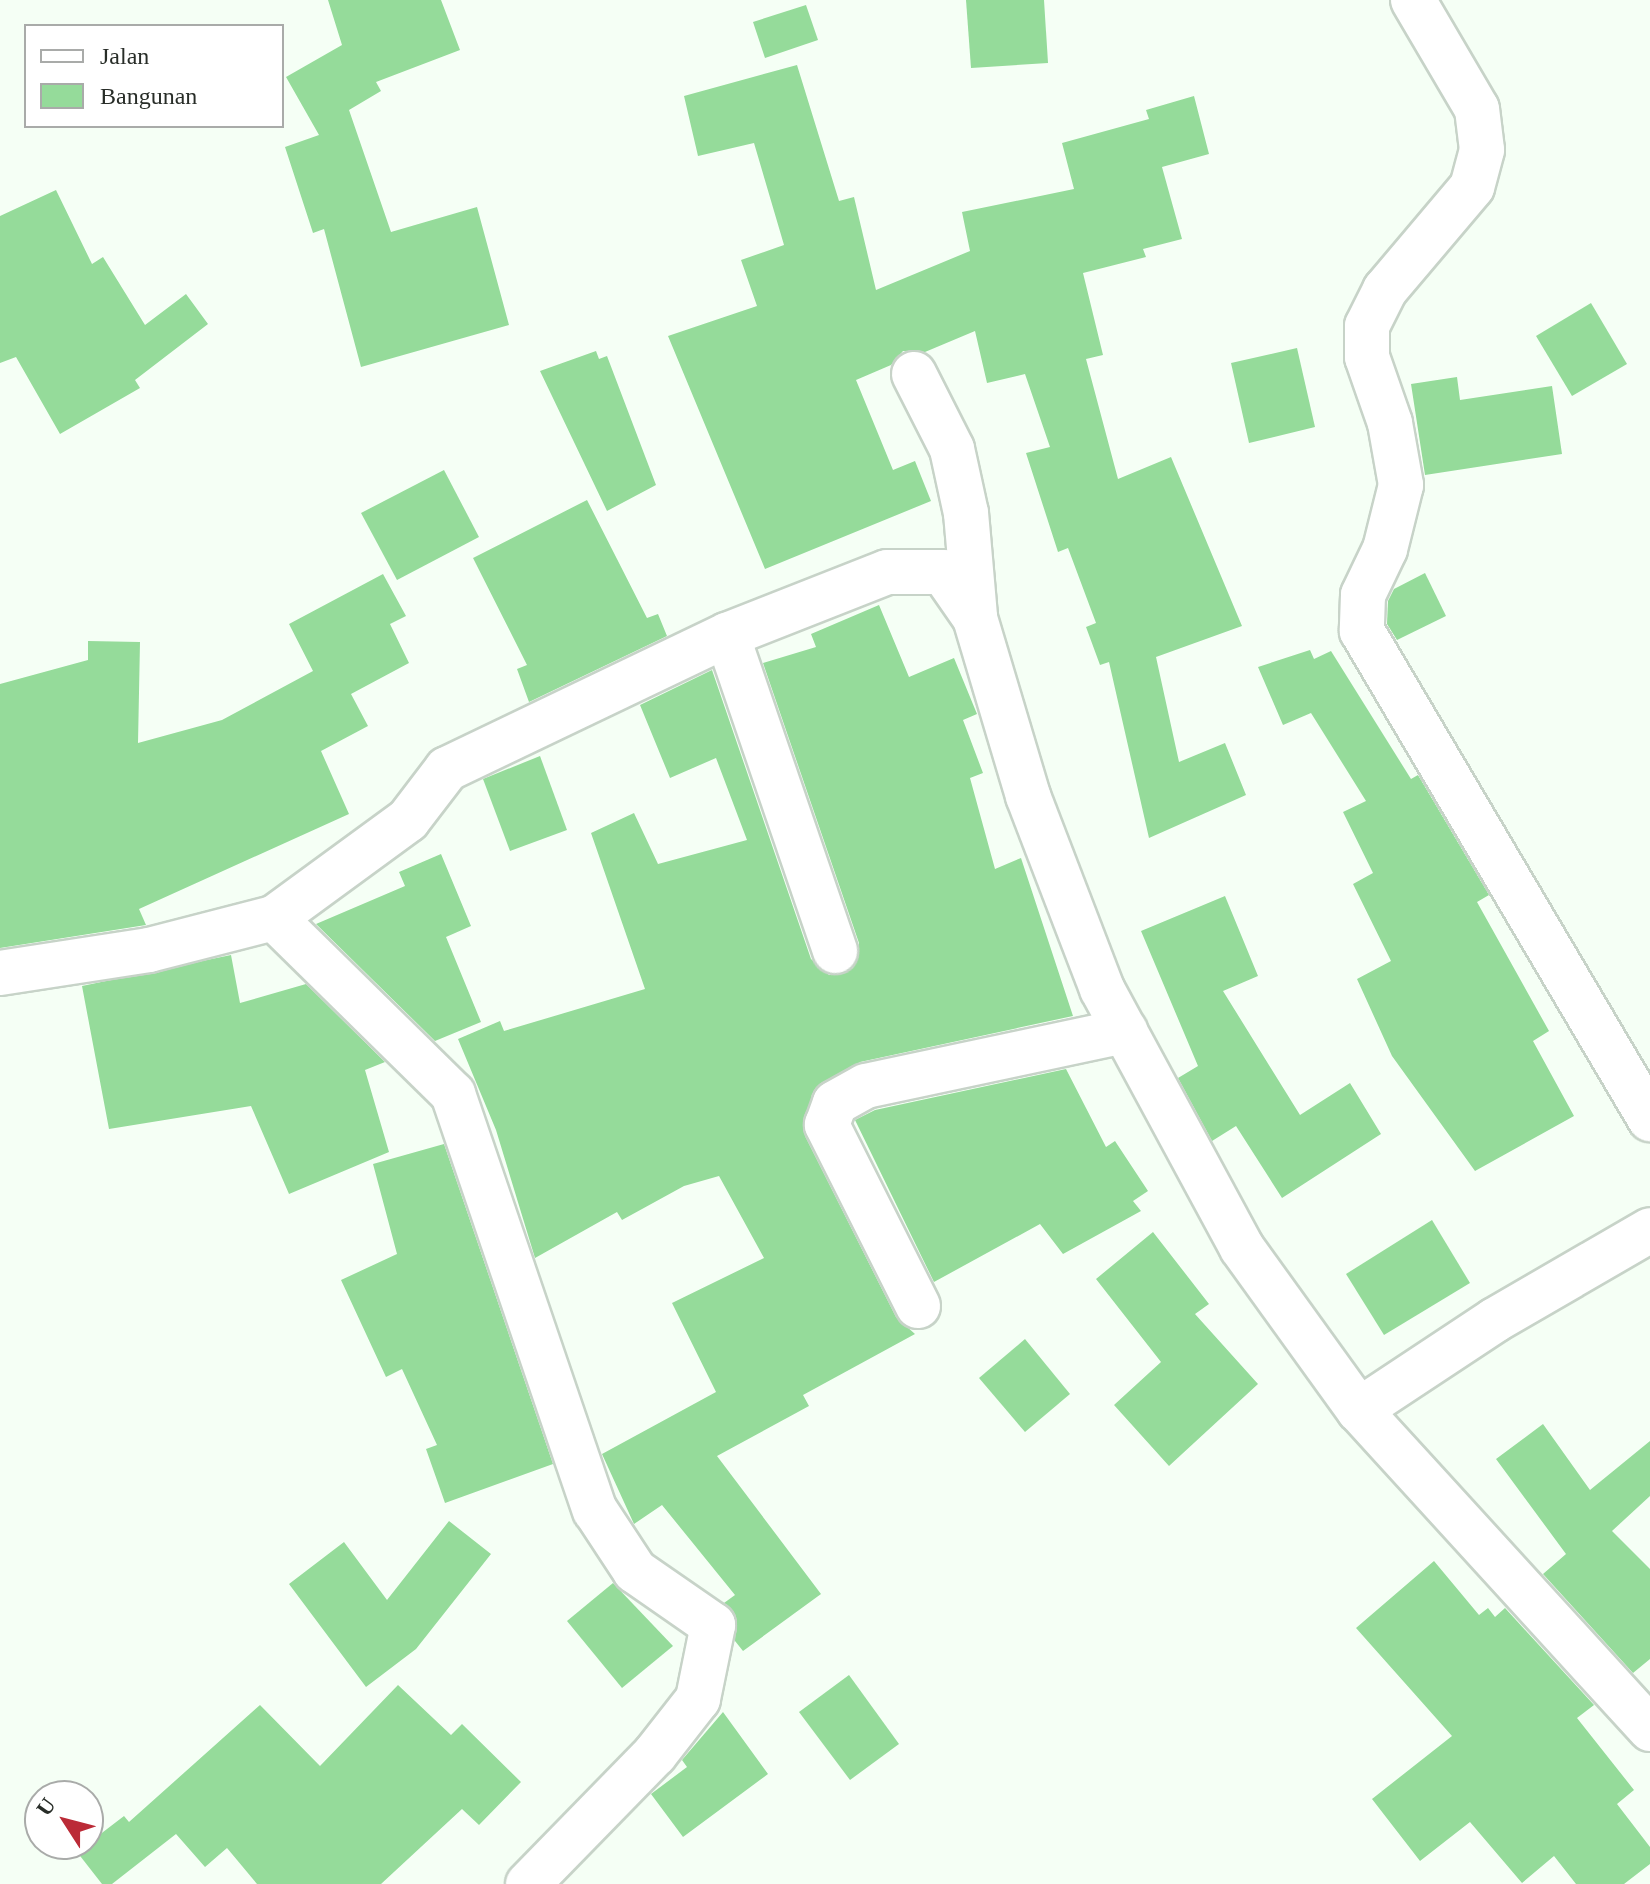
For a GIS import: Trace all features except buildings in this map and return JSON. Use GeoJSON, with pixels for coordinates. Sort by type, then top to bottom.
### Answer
{"type":"FeatureCollection","features":[{"type":"Feature","properties":{"kind":"street"},"geometry":{"type":"LineString","coordinates":[[1413,0],[1477,109],[1482,150],[1472,187],[1385,290],[1367,326],[1367,357],[1390,423],[1401,485],[1385,549],[1363,595],[1362,631],[1650,1119]]}},
{"type":"Feature","properties":{"kind":"street"},"geometry":{"type":"LineString","coordinates":[[914,374],[952,449],[966,513],[975,618],[1028,796],[1125,1031],[1242,1248],[1359,1410],[1650,1729]]}},
{"type":"Feature","properties":{"kind":"street"},"geometry":{"type":"LineString","coordinates":[[0,973],[149,950],[274,918],[408,820],[447,769],[727,635],[887,572],[943,572],[975,618]]}},
{"type":"Feature","properties":{"kind":"street"},"geometry":{"type":"LineString","coordinates":[[727,635],[835,951]]}},
{"type":"Feature","properties":{"kind":"street"},"geometry":{"type":"LineString","coordinates":[[274,918],[453,1094],[595,1510],[635,1571],[713,1625],[698,1699],[655,1754],[528,1884]]}},
{"type":"Feature","properties":{"kind":"street"},"geometry":{"type":"LineString","coordinates":[[918,1306],[827,1125],[835,1103],[866,1086],[1125,1031]]}},
{"type":"Feature","properties":{"kind":"street"},"geometry":{"type":"LineString","coordinates":[[1359,1410],[1495,1320],[1650,1230]]}}]}
